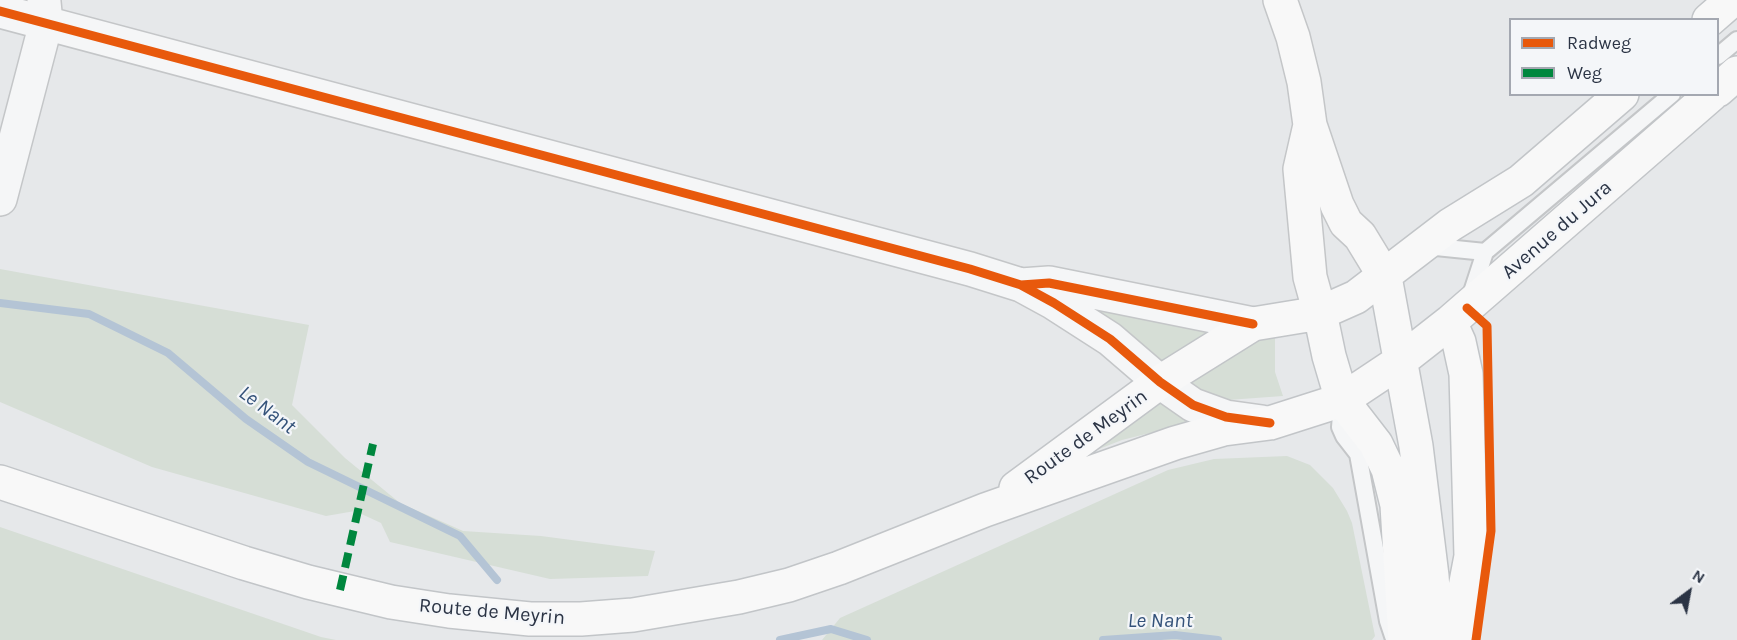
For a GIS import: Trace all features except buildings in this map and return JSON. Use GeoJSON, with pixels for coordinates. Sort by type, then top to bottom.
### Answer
{"type":"FeatureCollection","features":[{"type":"Feature","properties":{"kind":"main road"},"geometry":{"type":"LineString","coordinates":[[1280,0],[1293,37],[1304,82],[1310,125],[1336,205],[1346,223],[1360,236],[1384,277],[1416,446],[1432,576],[1437,640]]}},
{"type":"Feature","properties":{"kind":"main road"},"geometry":{"type":"LineString","coordinates":[[1711,18],[1732,0]]}},
{"type":"Feature","properties":{"kind":"main road"},"geometry":{"type":"LineString","coordinates":[[1719,89],[1737,73]]}},
{"type":"Feature","properties":{"kind":"main road"},"geometry":{"type":"LineString","coordinates":[[1384,277],[1450,225],[1521,181],[1620,96]]}},
{"type":"Feature","properties":{"kind":"main road","name":"Avenue du Jura"},"geometry":{"type":"LineString","coordinates":[[1342,400],[1400,362],[1459,315],[1710,96]]}},
{"type":"Feature","properties":{"kind":"main road"},"geometry":{"type":"LineString","coordinates":[[1310,125],[1300,170],[1310,277],[1342,400],[1376,444],[1388,469],[1397,505],[1405,640]]}},
{"type":"Feature","properties":{"kind":"main road","name":"Route de Meyrin"},"geometry":{"type":"LineString","coordinates":[[985,510],[1160,382],[1254,324],[1320,313],[1356,297],[1384,277]]}},
{"type":"Feature","properties":{"kind":"main road"},"geometry":{"type":"LineString","coordinates":[[1455,640],[1471,556],[1466,374],[1459,342],[1459,315]]}},
{"type":"Feature","properties":{"kind":"main road","name":"Route de Meyrin"},"geometry":{"type":"LineString","coordinates":[[0,482],[244,563],[319,585],[391,602],[448,611],[530,619],[633,615],[739,597],[789,585],[839,568],[985,510],[1175,442],[1224,429],[1270,423],[1342,400]]}},
{"type":"Feature","properties":{"kind":"street"},"geometry":{"type":"LineString","coordinates":[[0,11],[45,12],[1021,285],[1110,339],[1160,382],[1193,405],[1226,417],[1270,423]]}},
{"type":"Feature","properties":{"kind":"street"},"geometry":{"type":"LineString","coordinates":[[0,199],[45,12]]}},
{"type":"Feature","properties":{"kind":"street"},"geometry":{"type":"LineString","coordinates":[[1021,285],[1049,283],[1254,324]]}},
{"type":"Feature","properties":{"kind":"lane"},"geometry":{"type":"LineString","coordinates":[[1719,55],[1737,40]]}},
{"type":"Feature","properties":{"kind":"lane"},"geometry":{"type":"LineString","coordinates":[[1459,315],[1485,252],[1670,96]]}},
{"type":"Feature","properties":{"kind":"lane"},"geometry":{"type":"LineString","coordinates":[[1424,245],[1485,252]]}},
{"type":"Feature","properties":{"kind":"lane"},"geometry":{"type":"LineString","coordinates":[[1342,400],[1340,427],[1358,454],[1388,621],[1394,640]]}},
{"type":"Feature","properties":{"kind":"shaded area"},"geometry":{"type":"Polygon","coordinates":[[[0,269],[309,325],[292,405],[345,458],[400,503],[463,531],[541,536],[655,551],[648,576],[550,579],[390,542],[381,523],[355,511],[326,516],[152,467],[0,402],[0,269]]]}},
{"type":"Feature","properties":{"kind":"shaded area"},"geometry":{"type":"Polygon","coordinates":[[[1053,292],[1221,328],[1160,368],[1053,292]]]}},
{"type":"Feature","properties":{"kind":"shaded area"},"geometry":{"type":"Polygon","coordinates":[[[1266,335],[1275,336],[1275,372],[1283,396],[1228,400],[1211,397],[1183,383],[1266,335]]]}},
{"type":"Feature","properties":{"kind":"shaded area"},"geometry":{"type":"Polygon","coordinates":[[[1158,402],[1194,422],[1122,440],[1099,449],[1158,402]]]}},
{"type":"Feature","properties":{"kind":"shaded area"},"geometry":{"type":"Polygon","coordinates":[[[1287,456],[1310,465],[1333,488],[1347,511],[1352,523],[1375,636],[1372,640],[822,640],[840,618],[1168,470],[1214,459],[1287,456]]]}},
{"type":"Feature","properties":{"kind":"shaded area"},"geometry":{"type":"Polygon","coordinates":[[[0,527],[321,637],[336,640],[0,640],[0,527]]]}},
{"type":"Feature","properties":{"kind":"waterway","name":"Le Nant"},"geometry":{"type":"LineString","coordinates":[[0,303],[89,314],[168,353],[246,419],[308,462],[460,536],[497,580]]}},
{"type":"Feature","properties":{"kind":"waterway","name":"Le Nant"},"geometry":{"type":"LineString","coordinates":[[780,640],[831,629],[867,640]]}},
{"type":"Feature","properties":{"kind":"waterway","name":"Le Nant"},"geometry":{"type":"LineString","coordinates":[[1103,640],[1175,635],[1218,640]]}},
{"type":"Feature","properties":{"kind":"marked path"},"geometry":{"type":"LineString","coordinates":[[340,590],[373,444]]}},
{"type":"Feature","properties":{"kind":"cycle path"},"geometry":{"type":"LineString","coordinates":[[0,11],[970,269],[1021,285]]}},
{"type":"Feature","properties":{"kind":"cycle path"},"geometry":{"type":"LineString","coordinates":[[1253,324],[1049,283],[1021,285],[1110,339],[1160,382],[1193,405],[1226,417],[1270,423]]}},
{"type":"Feature","properties":{"kind":"cycle path"},"geometry":{"type":"LineString","coordinates":[[1467,308],[1487,326],[1491,531],[1476,640]]}}]}
